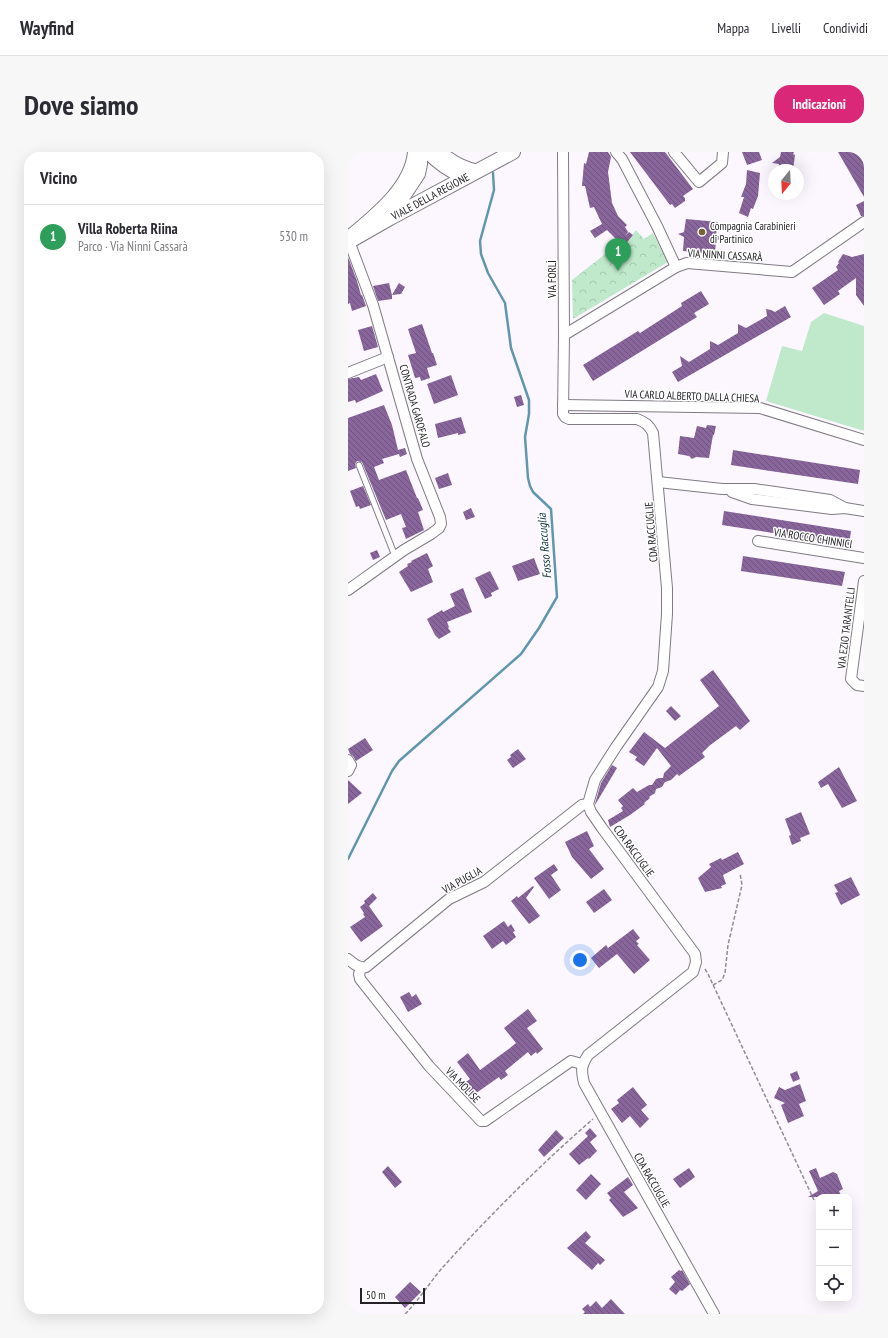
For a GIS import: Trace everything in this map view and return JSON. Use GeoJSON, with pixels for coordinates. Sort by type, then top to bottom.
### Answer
{"type":"FeatureCollection","features":[{"type":"Feature","properties":{"kind":"main road","name":"VIALE DELLA REGIONE"},"geometry":{"type":"LineString","coordinates":[[348,240],[513,152]]}},
{"type":"Feature","properties":{"kind":"street"},"geometry":{"type":"LineString","coordinates":[[348,240],[391,197],[407,176],[413,164],[414,152]]}},
{"type":"Feature","properties":{"kind":"street"},"geometry":{"type":"LineString","coordinates":[[390,218],[419,174],[421,152]]}},
{"type":"Feature","properties":{"kind":"street"},"geometry":{"type":"LineString","coordinates":[[428,152],[434,160],[446,169],[465,178]]}},
{"type":"Feature","properties":{"kind":"street"},"geometry":{"type":"LineString","coordinates":[[441,152],[456,164],[478,171]]}},
{"type":"Feature","properties":{"kind":"street","name":"VIA FORLÌ"},"geometry":{"type":"LineString","coordinates":[[563,152],[563,405]]}},
{"type":"Feature","properties":{"kind":"street"},"geometry":{"type":"LineString","coordinates":[[616,152],[622,159],[676,266]]}},
{"type":"Feature","properties":{"kind":"street"},"geometry":{"type":"LineString","coordinates":[[674,152],[698,182],[722,163],[723,152]]}},
{"type":"Feature","properties":{"kind":"street","name":"VIA NINNI CASSARÀ"},"geometry":{"type":"LineString","coordinates":[[564,335],[676,266],[687,263],[792,272],[864,222]]}},
{"type":"Feature","properties":{"kind":"street","name":"CONTRADA GAROFALO"},"geometry":{"type":"LineString","coordinates":[[348,240],[373,305],[418,459],[440,517],[441,524],[439,528],[431,534],[395,556],[348,590]]}},
{"type":"Feature","properties":{"kind":"street"},"geometry":{"type":"LineString","coordinates":[[348,373],[388,357]]}},
{"type":"Feature","properties":{"kind":"street","name":"VIA CARLO ALBERTO DALLA CHIESA"},"geometry":{"type":"LineString","coordinates":[[563,405],[760,408],[864,440]]}},
{"type":"Feature","properties":{"kind":"street","name":"CDA RACCUGLIE"},"geometry":{"type":"LineString","coordinates":[[563,405],[563,414],[569,419],[637,419],[645,422],[653,433],[667,588],[667,614],[663,671],[658,687],[616,747],[596,780],[589,796],[588,804],[590,812],[694,954],[696,962]]}},
{"type":"Feature","properties":{"kind":"street"},"geometry":{"type":"LineString","coordinates":[[658,482],[722,489],[752,499],[832,509],[845,508],[864,511]]}},
{"type":"Feature","properties":{"kind":"street","name":"VIA ROCCO CHINNICI"},"geometry":{"type":"LineString","coordinates":[[758,541],[864,558]]}},
{"type":"Feature","properties":{"kind":"street","name":"VIA EZIO TARANTELLI"},"geometry":{"type":"LineString","coordinates":[[864,581],[851,679],[857,685],[864,686]]}},
{"type":"Feature","properties":{"kind":"street"},"geometry":{"type":"LineString","coordinates":[[348,760],[351,766],[348,771]]}},
{"type":"Feature","properties":{"kind":"street","name":"VIA PUGLIA"},"geometry":{"type":"LineString","coordinates":[[361,968],[366,967],[449,899],[484,882],[582,805],[588,804]]}},
{"type":"Feature","properties":{"kind":"street"},"geometry":{"type":"LineString","coordinates":[[348,959],[356,966],[361,968]]}},
{"type":"Feature","properties":{"kind":"street"},"geometry":{"type":"LineString","coordinates":[[582,1064],[588,1055],[693,972],[696,962]]}},
{"type":"Feature","properties":{"kind":"street","name":"VIA MOLISE"},"geometry":{"type":"LineString","coordinates":[[361,968],[359,974],[360,979],[404,1036],[429,1066],[481,1121],[485,1121],[571,1060],[582,1064]]}},
{"type":"Feature","properties":{"kind":"street","name":"CDA RACCUGLIE"},"geometry":{"type":"LineString","coordinates":[[582,1064],[581,1073],[584,1083],[714,1314]]}},
{"type":"Feature","properties":{"kind":"lane"},"geometry":{"type":"LineString","coordinates":[[359,465],[395,556]]}},
{"type":"Feature","properties":{"kind":"path"},"geometry":{"type":"LineString","coordinates":[[713,985],[722,980],[726,973],[729,938],[742,885],[740,873]]}},
{"type":"Feature","properties":{"kind":"path"},"geometry":{"type":"LineString","coordinates":[[696,962],[703,966],[708,974],[814,1200]]}},
{"type":"Feature","properties":{"kind":"path"},"geometry":{"type":"LineString","coordinates":[[404,1314],[443,1267],[488,1219],[550,1156],[600,1112]]}},
{"type":"Feature","properties":{"kind":"green space"},"geometry":{"type":"Polygon","coordinates":[[[636,230],[644,239],[653,233],[668,262],[573,319],[572,280],[614,247],[619,252],[636,230]]]}},
{"type":"Feature","properties":{"kind":"green space"},"geometry":{"type":"Polygon","coordinates":[[[824,313],[864,326],[864,431],[766,401],[782,346],[802,351],[811,322],[824,313]]]}},
{"type":"Feature","properties":{"kind":"building"},"geometry":{"type":"Polygon","coordinates":[[[589,152],[608,152],[611,157],[608,172],[612,203],[618,216],[627,225],[625,227],[628,232],[625,236],[629,232],[633,235],[619,252],[614,247],[619,242],[607,230],[595,238],[590,231],[602,224],[594,207],[590,208],[585,186],[582,186],[584,163],[586,164],[589,152]]]}},
{"type":"Feature","properties":{"kind":"building"},"geometry":{"type":"Polygon","coordinates":[[[630,152],[665,152],[693,189],[683,196],[685,201],[675,208],[672,204],[670,205],[630,152]]]}},
{"type":"Feature","properties":{"kind":"building"},"geometry":{"type":"Polygon","coordinates":[[[742,152],[759,152],[762,160],[747,165],[742,152]]]}},
{"type":"Feature","properties":{"kind":"building"},"geometry":{"type":"Polygon","coordinates":[[[781,152],[794,152],[794,164],[772,163],[780,157],[781,152]]]}},
{"type":"Feature","properties":{"kind":"building"},"geometry":{"type":"Polygon","coordinates":[[[838,152],[864,152],[864,197],[838,152]]]}},
{"type":"Feature","properties":{"kind":"building"},"geometry":{"type":"Polygon","coordinates":[[[747,170],[760,173],[758,196],[748,217],[739,213],[744,197],[741,197],[746,184],[747,170]]]}},
{"type":"Feature","properties":{"kind":"building"},"geometry":{"type":"Polygon","coordinates":[[[864,201],[864,216],[861,216],[856,205],[864,201]]]}},
{"type":"Feature","properties":{"kind":"building"},"geometry":{"type":"Polygon","coordinates":[[[686,219],[718,222],[716,235],[723,238],[716,241],[715,254],[683,251],[684,237],[678,234],[684,232],[686,219]]]}},
{"type":"Feature","properties":{"kind":"building"},"geometry":{"type":"Polygon","coordinates":[[[843,254],[852,257],[864,254],[864,306],[856,295],[856,278],[838,291],[840,294],[824,305],[812,288],[838,270],[836,267],[843,254]]]}},
{"type":"Feature","properties":{"kind":"building"},"geometry":{"type":"Polygon","coordinates":[[[348,257],[366,306],[352,311],[350,303],[348,304],[348,257]]]}},
{"type":"Feature","properties":{"kind":"building"},"geometry":{"type":"Polygon","coordinates":[[[389,283],[392,299],[378,301],[373,286],[389,283]]]}},
{"type":"Feature","properties":{"kind":"building"},"geometry":{"type":"Polygon","coordinates":[[[399,283],[405,287],[401,294],[392,295],[399,283]]]}},
{"type":"Feature","properties":{"kind":"building"},"geometry":{"type":"Polygon","coordinates":[[[701,291],[709,304],[694,313],[697,317],[593,381],[583,365],[638,331],[640,333],[682,306],[681,303],[701,291]]]}},
{"type":"Feature","properties":{"kind":"building"},"geometry":{"type":"Polygon","coordinates":[[[785,306],[791,317],[678,382],[672,372],[682,366],[680,356],[689,362],[710,349],[710,341],[718,345],[738,333],[738,324],[746,328],[767,316],[766,309],[775,312],[785,306]]]}},
{"type":"Feature","properties":{"kind":"building"},"geometry":{"type":"Polygon","coordinates":[[[422,324],[437,365],[427,368],[430,378],[421,381],[420,377],[415,378],[408,355],[416,353],[408,329],[422,324]]]}},
{"type":"Feature","properties":{"kind":"building"},"geometry":{"type":"Polygon","coordinates":[[[372,326],[378,347],[364,351],[358,330],[372,326]]]}},
{"type":"Feature","properties":{"kind":"building"},"geometry":{"type":"Polygon","coordinates":[[[376,374],[383,391],[356,403],[355,400],[348,402],[348,379],[359,377],[361,380],[376,374]]]}},
{"type":"Feature","properties":{"kind":"building"},"geometry":{"type":"Polygon","coordinates":[[[451,375],[458,395],[434,404],[427,384],[451,375]]]}},
{"type":"Feature","properties":{"kind":"building"},"geometry":{"type":"Polygon","coordinates":[[[521,395],[524,405],[517,407],[514,397],[521,395]]]}},
{"type":"Feature","properties":{"kind":"building"},"geometry":{"type":"Polygon","coordinates":[[[384,405],[392,425],[398,450],[405,448],[407,454],[400,457],[399,454],[382,459],[384,463],[374,467],[379,480],[406,470],[423,510],[418,512],[424,530],[406,539],[402,528],[406,527],[401,514],[386,520],[362,462],[357,461],[355,464],[356,468],[348,471],[348,418],[384,405]]]}},
{"type":"Feature","properties":{"kind":"building"},"geometry":{"type":"Polygon","coordinates":[[[461,417],[466,433],[458,435],[458,433],[438,438],[435,424],[461,417]]]}},
{"type":"Feature","properties":{"kind":"building"},"geometry":{"type":"Polygon","coordinates":[[[707,425],[716,426],[709,458],[696,457],[692,459],[689,456],[678,454],[680,436],[694,438],[697,426],[706,428],[707,425]]]}},
{"type":"Feature","properties":{"kind":"building"},"geometry":{"type":"Polygon","coordinates":[[[733,450],[860,470],[858,484],[731,465],[733,450]]]}},
{"type":"Feature","properties":{"kind":"building"},"geometry":{"type":"Polygon","coordinates":[[[448,473],[452,485],[439,489],[435,478],[448,473]]]}},
{"type":"Feature","properties":{"kind":"building"},"geometry":{"type":"Polygon","coordinates":[[[363,486],[371,505],[360,509],[359,506],[356,507],[350,491],[363,486]]]}},
{"type":"Feature","properties":{"kind":"building"},"geometry":{"type":"Polygon","coordinates":[[[471,508],[475,517],[466,520],[463,512],[471,508]]]}},
{"type":"Feature","properties":{"kind":"building"},"geometry":{"type":"Polygon","coordinates":[[[724,511],[851,531],[849,545],[722,525],[724,511]]]}},
{"type":"Feature","properties":{"kind":"building"},"geometry":{"type":"Polygon","coordinates":[[[377,550],[380,557],[373,560],[370,553],[377,550]]]}},
{"type":"Feature","properties":{"kind":"building"},"geometry":{"type":"Polygon","coordinates":[[[427,553],[433,566],[428,569],[433,582],[411,592],[399,572],[408,566],[407,564],[412,562],[411,561],[427,553]]]}},
{"type":"Feature","properties":{"kind":"building"},"geometry":{"type":"Polygon","coordinates":[[[743,556],[845,572],[842,586],[741,571],[743,556]]]}},
{"type":"Feature","properties":{"kind":"building"},"geometry":{"type":"Polygon","coordinates":[[[534,558],[540,574],[518,581],[512,566],[534,558]]]}},
{"type":"Feature","properties":{"kind":"building"},"geometry":{"type":"Polygon","coordinates":[[[490,571],[499,589],[491,593],[492,596],[485,599],[475,578],[490,571]]]}},
{"type":"Feature","properties":{"kind":"building"},"geometry":{"type":"Polygon","coordinates":[[[463,588],[472,612],[447,622],[448,628],[451,632],[439,639],[435,635],[427,619],[442,610],[443,612],[455,606],[450,594],[463,588]]]}},
{"type":"Feature","properties":{"kind":"building"},"geometry":{"type":"Polygon","coordinates":[[[713,670],[750,721],[740,730],[736,726],[709,746],[702,753],[705,757],[679,776],[677,774],[671,780],[665,782],[662,787],[656,789],[655,793],[649,797],[650,798],[644,803],[645,804],[610,827],[608,820],[623,811],[621,808],[623,806],[618,800],[633,788],[637,792],[649,785],[652,785],[656,779],[663,778],[664,773],[671,766],[657,748],[644,766],[635,760],[637,757],[629,752],[644,732],[665,748],[719,706],[700,680],[713,670]]]}},
{"type":"Feature","properties":{"kind":"building"},"geometry":{"type":"Polygon","coordinates":[[[671,706],[681,716],[675,721],[666,711],[671,706]]]}},
{"type":"Feature","properties":{"kind":"building"},"geometry":{"type":"Polygon","coordinates":[[[365,738],[373,750],[356,761],[348,749],[365,738]]]}},
{"type":"Feature","properties":{"kind":"building"},"geometry":{"type":"Polygon","coordinates":[[[518,749],[526,759],[513,768],[507,760],[511,757],[510,755],[518,749]]]}},
{"type":"Feature","properties":{"kind":"building"},"geometry":{"type":"Polygon","coordinates":[[[612,765],[617,768],[595,805],[601,783],[612,765]]]}},
{"type":"Feature","properties":{"kind":"building"},"geometry":{"type":"Polygon","coordinates":[[[839,767],[857,801],[842,808],[828,784],[821,788],[818,782],[839,767]]]}},
{"type":"Feature","properties":{"kind":"building"},"geometry":{"type":"Polygon","coordinates":[[[348,780],[362,793],[348,804],[348,780]]]}},
{"type":"Feature","properties":{"kind":"building"},"geometry":{"type":"Polygon","coordinates":[[[801,812],[810,834],[800,838],[801,841],[792,845],[789,836],[791,835],[785,819],[801,812]]]}},
{"type":"Feature","properties":{"kind":"building"},"geometry":{"type":"Polygon","coordinates":[[[587,831],[594,846],[589,849],[604,869],[591,879],[572,857],[565,842],[587,831]]]}},
{"type":"Feature","properties":{"kind":"building"},"geometry":{"type":"Polygon","coordinates":[[[738,852],[744,864],[723,875],[726,884],[721,886],[722,888],[705,892],[698,878],[711,867],[709,864],[721,858],[722,860],[738,852]]]}},
{"type":"Feature","properties":{"kind":"building"},"geometry":{"type":"Polygon","coordinates":[[[554,864],[558,870],[551,875],[561,890],[549,899],[534,878],[554,864]]]}},
{"type":"Feature","properties":{"kind":"building"},"geometry":{"type":"Polygon","coordinates":[[[851,877],[860,895],[841,905],[835,893],[838,892],[834,885],[851,877]]]}},
{"type":"Feature","properties":{"kind":"building"},"geometry":{"type":"Polygon","coordinates":[[[533,886],[534,887],[526,898],[540,916],[529,924],[511,901],[517,896],[518,898],[533,886]]]}},
{"type":"Feature","properties":{"kind":"building"},"geometry":{"type":"Polygon","coordinates":[[[604,889],[612,900],[594,913],[586,902],[604,889]]]}},
{"type":"Feature","properties":{"kind":"building"},"geometry":{"type":"Polygon","coordinates":[[[373,893],[377,898],[369,906],[383,926],[361,942],[350,927],[365,917],[360,907],[373,893]]]}},
{"type":"Feature","properties":{"kind":"building"},"geometry":{"type":"Polygon","coordinates":[[[504,921],[508,927],[511,924],[515,931],[513,932],[516,937],[506,945],[503,941],[492,949],[483,936],[504,921]]]}},
{"type":"Feature","properties":{"kind":"building"},"geometry":{"type":"Polygon","coordinates":[[[633,929],[640,938],[636,941],[639,944],[637,945],[650,960],[634,974],[617,954],[599,968],[591,958],[606,945],[608,948],[633,929]]]}},
{"type":"Feature","properties":{"kind":"building"},"geometry":{"type":"Polygon","coordinates":[[[409,992],[412,997],[416,994],[422,1004],[408,1012],[400,997],[409,992]]]}},
{"type":"Feature","properties":{"kind":"building"},"geometry":{"type":"Polygon","coordinates":[[[528,1009],[537,1021],[527,1028],[543,1049],[537,1054],[536,1052],[531,1056],[528,1052],[505,1071],[508,1075],[501,1080],[499,1077],[472,1096],[463,1084],[470,1079],[457,1062],[468,1053],[480,1070],[510,1048],[516,1043],[504,1028],[528,1009]]]}},
{"type":"Feature","properties":{"kind":"building"},"geometry":{"type":"Polygon","coordinates":[[[797,1071],[800,1079],[793,1082],[790,1074],[797,1071]]]}},
{"type":"Feature","properties":{"kind":"building"},"geometry":{"type":"Polygon","coordinates":[[[800,1084],[806,1101],[799,1104],[804,1116],[788,1123],[781,1105],[785,1103],[774,1098],[779,1087],[785,1090],[800,1084]]]}},
{"type":"Feature","properties":{"kind":"building"},"geometry":{"type":"Polygon","coordinates":[[[633,1087],[647,1105],[641,1110],[649,1119],[640,1128],[630,1116],[622,1123],[611,1109],[619,1103],[617,1100],[633,1087]]]}},
{"type":"Feature","properties":{"kind":"building"},"geometry":{"type":"Polygon","coordinates":[[[590,1128],[597,1136],[590,1142],[597,1151],[589,1159],[588,1158],[579,1165],[569,1154],[588,1136],[585,1133],[590,1128]]]}},
{"type":"Feature","properties":{"kind":"building"},"geometry":{"type":"Polygon","coordinates":[[[556,1130],[564,1138],[544,1157],[538,1150],[556,1130]]]}},
{"type":"Feature","properties":{"kind":"building"},"geometry":{"type":"Polygon","coordinates":[[[388,1166],[402,1182],[395,1188],[382,1172],[388,1166]]]}},
{"type":"Feature","properties":{"kind":"building"},"geometry":{"type":"Polygon","coordinates":[[[689,1168],[695,1177],[680,1188],[673,1179],[689,1168]]]}},
{"type":"Feature","properties":{"kind":"building"},"geometry":{"type":"Polygon","coordinates":[[[816,1168],[820,1178],[833,1172],[837,1174],[843,1189],[839,1191],[840,1194],[816,1194],[816,1197],[808,1197],[818,1191],[809,1171],[816,1168]]]}},
{"type":"Feature","properties":{"kind":"building"},"geometry":{"type":"Polygon","coordinates":[[[591,1174],[601,1184],[586,1200],[576,1190],[591,1174]]]}},
{"type":"Feature","properties":{"kind":"building"},"geometry":{"type":"Polygon","coordinates":[[[628,1177],[633,1185],[624,1192],[638,1208],[623,1217],[609,1200],[611,1198],[607,1193],[628,1177]]]}},
{"type":"Feature","properties":{"kind":"building"},"geometry":{"type":"Polygon","coordinates":[[[586,1231],[591,1237],[585,1243],[605,1260],[600,1265],[598,1263],[592,1270],[567,1248],[586,1231]]]}},
{"type":"Feature","properties":{"kind":"building"},"geometry":{"type":"Polygon","coordinates":[[[679,1270],[682,1270],[690,1284],[682,1291],[680,1290],[676,1295],[669,1289],[675,1282],[671,1277],[679,1270]]]}},
{"type":"Feature","properties":{"kind":"building"},"geometry":{"type":"Polygon","coordinates":[[[410,1282],[421,1292],[405,1308],[395,1297],[410,1282]]]}},
{"type":"Feature","properties":{"kind":"building"},"geometry":{"type":"Polygon","coordinates":[[[611,1299],[625,1314],[583,1314],[585,1312],[582,1309],[588,1304],[590,1307],[596,1301],[602,1308],[611,1299]]]}},
{"type":"Feature","properties":{"kind":"waterway","name":"Fosso Raccuglia"},"geometry":{"type":"LineString","coordinates":[[348,859],[392,771],[399,761],[521,654],[539,628],[557,597],[551,509],[533,492],[528,478],[525,437],[529,414],[529,400],[511,348],[505,303],[488,273],[481,254],[480,241],[494,190],[493,173]]}},
{"type":"Feature","properties":{"kind":"place","name":"Compagnia Carabinieri di Partinico"},"geometry":{"type":"Point","coordinates":[702,232]}},
{"type":"Feature","properties":{"kind":"place","name":"Villa Roberta Riina"},"geometry":{"type":"Point","coordinates":[618,271]}}]}
